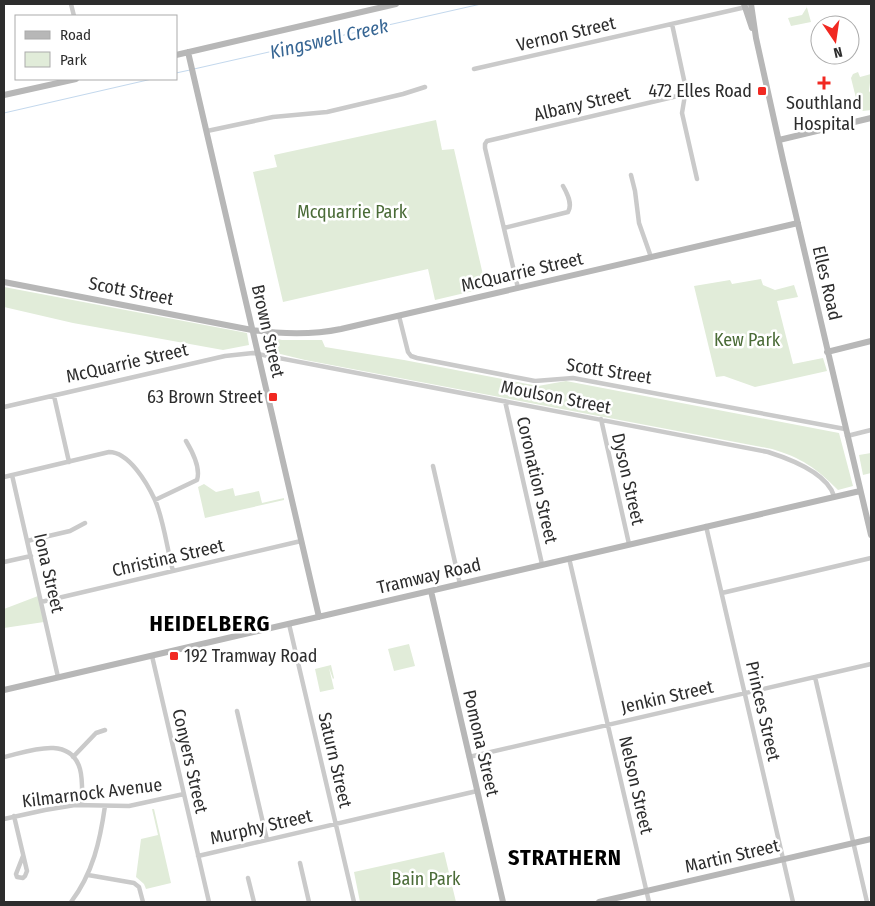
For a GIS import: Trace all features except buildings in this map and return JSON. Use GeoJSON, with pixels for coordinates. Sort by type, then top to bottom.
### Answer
{"type":"FeatureCollection","features":[{"type":"Feature","properties":{"kind":"street"},"geometry":{"type":"LineString","coordinates":[[178,54],[396,4]]}},
{"type":"Feature","properties":{"kind":"street","name":"Vernon Street"},"geometry":{"type":"LineString","coordinates":[[474,69],[748,5]]}},
{"type":"Feature","properties":{"kind":"street","name":"Elles Road"},"geometry":{"type":"LineString","coordinates":[[748,5],[827,352],[860,490],[869,519],[871,535]]}},
{"type":"Feature","properties":{"kind":"street"},"geometry":{"type":"LineString","coordinates":[[672,24],[686,94],[682,105],[682,113],[697,179]]}},
{"type":"Feature","properties":{"kind":"street","name":"Brown Street"},"geometry":{"type":"LineString","coordinates":[[188,52],[319,617]]}},
{"type":"Feature","properties":{"kind":"street"},"geometry":{"type":"LineString","coordinates":[[4,95],[72,80]]}},
{"type":"Feature","properties":{"kind":"street"},"geometry":{"type":"LineString","coordinates":[[207,131],[273,117],[327,112],[425,87]]}},
{"type":"Feature","properties":{"kind":"street","name":"Albany Street"},"geometry":{"type":"LineString","coordinates":[[504,228],[485,144],[490,140],[686,94]]}},
{"type":"Feature","properties":{"kind":"street"},"geometry":{"type":"LineString","coordinates":[[779,140],[871,118]]}},
{"type":"Feature","properties":{"kind":"street"},"geometry":{"type":"LineString","coordinates":[[631,175],[639,223],[651,257]]}},
{"type":"Feature","properties":{"kind":"street"},"geometry":{"type":"LineString","coordinates":[[518,288],[504,228],[568,212],[570,206],[563,186]]}},
{"type":"Feature","properties":{"kind":"street","name":"McQuarrie Street"},"geometry":{"type":"LineString","coordinates":[[252,330],[285,333],[327,332],[798,223]]}},
{"type":"Feature","properties":{"kind":"street","name":"Scott Street"},"geometry":{"type":"LineString","coordinates":[[4,282],[252,330]]}},
{"type":"Feature","properties":{"kind":"street","name":"Scott Street"},"geometry":{"type":"LineString","coordinates":[[399,316],[408,352],[411,356],[417,358],[535,381],[573,378],[846,432]]}},
{"type":"Feature","properties":{"kind":"street"},"geometry":{"type":"LineString","coordinates":[[827,352],[871,341]]}},
{"type":"Feature","properties":{"kind":"street","name":"McQuarrie Street"},"geometry":{"type":"LineString","coordinates":[[4,407],[233,354],[245,352],[258,353]]}},
{"type":"Feature","properties":{"kind":"street","name":"Moulson Street"},"geometry":{"type":"LineString","coordinates":[[258,353],[768,452],[807,468],[831,488],[834,496]]}},
{"type":"Feature","properties":{"kind":"street"},"geometry":{"type":"LineString","coordinates":[[54,396],[69,462]]}},
{"type":"Feature","properties":{"kind":"street","name":"Coronation Street"},"geometry":{"type":"LineString","coordinates":[[505,401],[542,564]]}},
{"type":"Feature","properties":{"kind":"street","name":"Dyson Street"},"geometry":{"type":"LineString","coordinates":[[601,419],[629,544]]}},
{"type":"Feature","properties":{"kind":"street"},"geometry":{"type":"LineString","coordinates":[[846,432],[871,430]]}},
{"type":"Feature","properties":{"kind":"street"},"geometry":{"type":"LineString","coordinates":[[155,500],[197,480],[198,473],[192,451],[186,441]]}},
{"type":"Feature","properties":{"kind":"street"},"geometry":{"type":"LineString","coordinates":[[4,477],[109,452],[120,454],[137,471],[155,500],[173,571]]}},
{"type":"Feature","properties":{"kind":"street"},"geometry":{"type":"LineString","coordinates":[[433,466],[460,584]]}},
{"type":"Feature","properties":{"kind":"street","name":"Iona Street"},"geometry":{"type":"LineString","coordinates":[[12,475],[58,678]]}},
{"type":"Feature","properties":{"kind":"street","name":"Tramway Road"},"geometry":{"type":"LineString","coordinates":[[4,690],[860,490]]}},
{"type":"Feature","properties":{"kind":"street"},"geometry":{"type":"LineString","coordinates":[[27,541],[70,532],[85,523]]}},
{"type":"Feature","properties":{"kind":"street","name":"Princes Street"},"geometry":{"type":"LineString","coordinates":[[706,526],[793,902]]}},
{"type":"Feature","properties":{"kind":"street","name":"Christina Street"},"geometry":{"type":"LineString","coordinates":[[41,602],[301,541]]}},
{"type":"Feature","properties":{"kind":"street"},"geometry":{"type":"LineString","coordinates":[[4,562],[31,556]]}},
{"type":"Feature","properties":{"kind":"street","name":"Nelson Street"},"geometry":{"type":"LineString","coordinates":[[569,558],[649,902]]}},
{"type":"Feature","properties":{"kind":"street"},"geometry":{"type":"LineString","coordinates":[[722,593],[871,558]]}},
{"type":"Feature","properties":{"kind":"street","name":"Pomona Street"},"geometry":{"type":"LineString","coordinates":[[431,591],[503,902]]}},
{"type":"Feature","properties":{"kind":"street","name":"Saturn Street"},"geometry":{"type":"LineString","coordinates":[[289,624],[354,902]]}},
{"type":"Feature","properties":{"kind":"street","name":"Conyers Street"},"geometry":{"type":"LineString","coordinates":[[152,656],[209,902]]}},
{"type":"Feature","properties":{"kind":"street","name":"Jenkin Street"},"geometry":{"type":"LineString","coordinates":[[469,757],[871,664]]}},
{"type":"Feature","properties":{"kind":"street"},"geometry":{"type":"LineString","coordinates":[[815,677],[867,902]]}},
{"type":"Feature","properties":{"kind":"street"},"geometry":{"type":"LineString","coordinates":[[237,711],[267,840]]}},
{"type":"Feature","properties":{"kind":"street"},"geometry":{"type":"LineString","coordinates":[[73,757],[96,733],[105,730]]}},
{"type":"Feature","properties":{"kind":"street"},"geometry":{"type":"LineString","coordinates":[[4,757],[50,747],[64,750],[73,757],[80,770],[82,805]]}},
{"type":"Feature","properties":{"kind":"street","name":"Murphy Street"},"geometry":{"type":"LineString","coordinates":[[198,856],[477,791]]}},
{"type":"Feature","properties":{"kind":"street","name":"Kilmarnock Avenue"},"geometry":{"type":"LineString","coordinates":[[4,819],[45,810],[82,805],[141,804],[184,794]]}},
{"type":"Feature","properties":{"kind":"street"},"geometry":{"type":"LineString","coordinates":[[71,902],[88,875],[99,844],[105,806]]}},
{"type":"Feature","properties":{"kind":"street"},"geometry":{"type":"LineString","coordinates":[[14,816],[23,856]]}},
{"type":"Feature","properties":{"kind":"street","name":"Martin Street"},"geometry":{"type":"LineString","coordinates":[[599,902],[871,839]]}},
{"type":"Feature","properties":{"kind":"street"},"geometry":{"type":"LineString","coordinates":[[300,863],[309,902]]}},
{"type":"Feature","properties":{"kind":"street"},"geometry":{"type":"LineString","coordinates":[[88,875],[134,883],[140,887],[144,902]]}},
{"type":"Feature","properties":{"kind":"street"},"geometry":{"type":"LineString","coordinates":[[248,878],[254,902]]}},
{"type":"Feature","properties":{"kind":"green space"},"geometry":{"type":"Polygon","coordinates":[[[807,7],[810,22],[791,26],[788,18],[802,15],[807,7]]]}},
{"type":"Feature","properties":{"kind":"green space"},"geometry":{"type":"Polygon","coordinates":[[[858,72],[860,77],[871,74],[869,91],[871,94],[871,110],[862,111],[858,106],[851,78],[853,74],[858,72]]]}},
{"type":"Feature","properties":{"kind":"green space","name":"Mcquarrie Park"},"geometry":{"type":"Polygon","coordinates":[[[436,120],[442,150],[454,149],[486,288],[435,300],[428,269],[283,302],[253,172],[277,167],[274,155],[436,120]]]}},
{"type":"Feature","properties":{"kind":"green space","name":"Kew Park"},"geometry":{"type":"Polygon","coordinates":[[[761,279],[763,285],[775,290],[794,285],[798,297],[777,301],[793,364],[823,358],[827,371],[755,387],[724,376],[716,377],[694,286],[730,280],[732,284],[761,279]]]}},
{"type":"Feature","properties":{"kind":"green space"},"geometry":{"type":"Polygon","coordinates":[[[4,287],[247,333],[249,345],[223,350],[73,323],[4,307],[4,287]]]}},
{"type":"Feature","properties":{"kind":"green space"},"geometry":{"type":"Polygon","coordinates":[[[265,336],[282,340],[322,340],[325,347],[538,386],[566,381],[839,433],[853,486],[838,490],[808,465],[792,456],[772,449],[305,360],[268,351],[265,336]]]}},
{"type":"Feature","properties":{"kind":"green space"},"geometry":{"type":"Polygon","coordinates":[[[871,453],[871,473],[863,475],[859,455],[871,453]]]}},
{"type":"Feature","properties":{"kind":"green space"},"geometry":{"type":"Polygon","coordinates":[[[204,484],[216,492],[233,488],[235,496],[259,491],[262,503],[284,498],[284,500],[205,518],[198,487],[204,484]]]}},
{"type":"Feature","properties":{"kind":"green space"},"geometry":{"type":"Polygon","coordinates":[[[38,596],[44,622],[4,628],[4,609],[38,596]]]}},
{"type":"Feature","properties":{"kind":"green space"},"geometry":{"type":"Polygon","coordinates":[[[409,644],[415,666],[394,671],[388,649],[409,644]]]}},
{"type":"Feature","properties":{"kind":"green space"},"geometry":{"type":"Polygon","coordinates":[[[331,665],[333,679],[329,668],[334,689],[320,692],[315,669],[331,665]]]}},
{"type":"Feature","properties":{"kind":"green space"},"geometry":{"type":"Polygon","coordinates":[[[152,809],[154,809],[171,883],[146,889],[144,884],[136,877],[141,839],[158,835],[152,809]]]}},
{"type":"Feature","properties":{"kind":"green space","name":"Bain Park"},"geometry":{"type":"Polygon","coordinates":[[[444,852],[456,902],[360,902],[354,872],[444,852]]]}},
{"type":"Feature","properties":{"kind":"waterway","name":"Kingswell Creek"},"geometry":{"type":"LineString","coordinates":[[194,69],[481,4]]}},
{"type":"Feature","properties":{"kind":"waterway","name":"Kingswell Creek"},"geometry":{"type":"LineString","coordinates":[[178,73],[190,70]]}},
{"type":"Feature","properties":{"kind":"waterway","name":"Kingswell Creek"},"geometry":{"type":"LineString","coordinates":[[4,113],[148,80]]}},
{"type":"Feature","properties":{"kind":"place","name":"Southland Hospital"},"geometry":{"type":"Point","coordinates":[824,83]}},
{"type":"Feature","properties":{"kind":"place","name":"472 Elles Road"},"geometry":{"type":"Point","coordinates":[762,91]}},
{"type":"Feature","properties":{"kind":"place","name":"63 Brown Street"},"geometry":{"type":"Point","coordinates":[273,397]}},
{"type":"Feature","properties":{"kind":"place","name":"192 Tramway Road"},"geometry":{"type":"Point","coordinates":[174,656]}},
{"type":"Feature","properties":{"kind":"district","name":"HEIDELBERG"},"geometry":{"type":"Point","coordinates":[210,623]}},
{"type":"Feature","properties":{"kind":"district","name":"STRATHERN"},"geometry":{"type":"Point","coordinates":[565,857]}}]}
